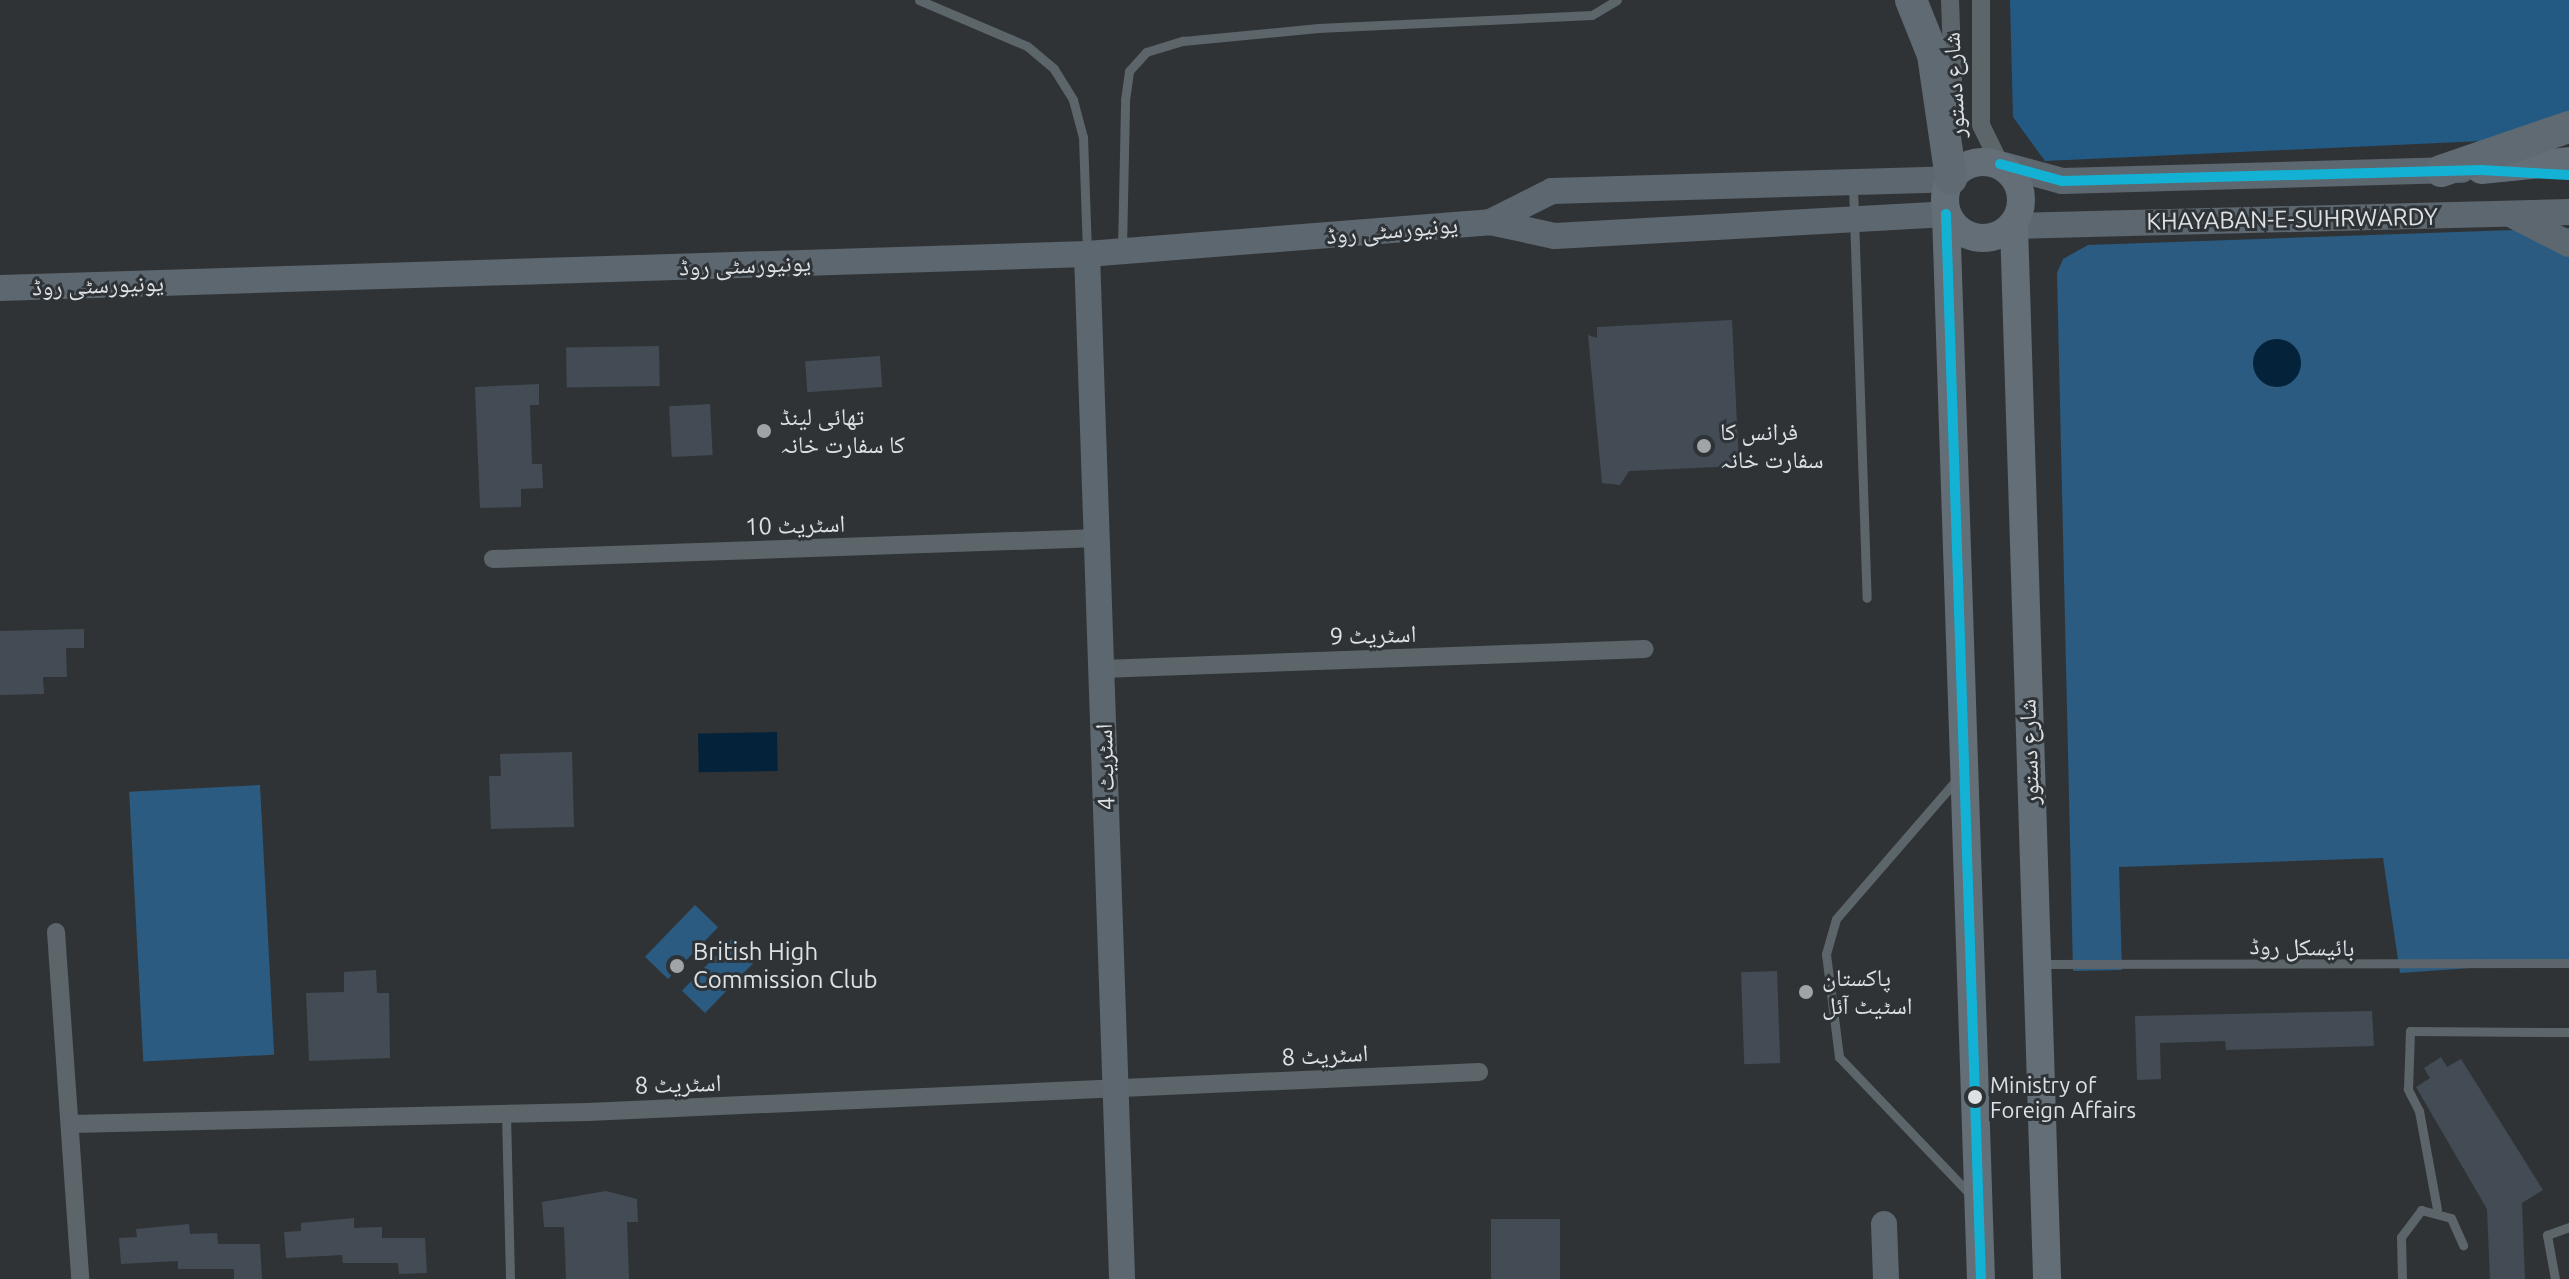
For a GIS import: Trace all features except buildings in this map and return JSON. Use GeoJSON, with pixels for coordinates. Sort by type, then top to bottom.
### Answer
{"type":"FeatureCollection","features":[{"type":"Feature","properties":{"kind":"highway"},"geometry":{"type":"LineString","coordinates":[[1911,0],[1933,55],[1956,175]]}},
{"type":"Feature","properties":{"kind":"highway"},"geometry":{"type":"LineString","coordinates":[[2441,171],[2569,127]]}},
{"type":"Feature","properties":{"kind":"main road","name":"KHAYABAN-E-SUHRWARDY"},"geometry":{"type":"LineString","coordinates":[[2481,170],[2569,161]]}},
{"type":"Feature","properties":{"kind":"main road"},"geometry":{"type":"LineString","coordinates":[[1946,214],[1970,236],[2001,236],[2014,226],[2017,184],[2000,164],[1975,162],[1956,175],[1946,214],[1962,774],[1981,1279]]}},
{"type":"Feature","properties":{"kind":"main road","name":"شارع دستور"},"geometry":{"type":"LineString","coordinates":[[2014,226],[2034,964],[2047,1279]]}},
{"type":"Feature","properties":{"kind":"street","name":"شارع دستور"},"geometry":{"type":"LineString","coordinates":[[1950,0],[1956,175]]}},
{"type":"Feature","properties":{"kind":"street","name":"شارع دستور"},"geometry":{"type":"LineString","coordinates":[[1981,0],[1981,125],[2000,164]]}},
{"type":"Feature","properties":{"kind":"street","name":"KHAYABAN-E-SUHRWARDY"},"geometry":{"type":"LineString","coordinates":[[2000,164],[2062,181],[2481,170]]}},
{"type":"Feature","properties":{"kind":"street"},"geometry":{"type":"LineString","coordinates":[[2481,170],[2569,175]]}},
{"type":"Feature","properties":{"kind":"street","name":"یونیورسٹی روڈ"},"geometry":{"type":"LineString","coordinates":[[1490,222],[1552,191],[1853,182],[1956,175]]}},
{"type":"Feature","properties":{"kind":"street"},"geometry":{"type":"LineString","coordinates":[[2124,180],[2127,223]]}},
{"type":"Feature","properties":{"kind":"street","name":"KHAYABAN-E-SUHRWARDY"},"geometry":{"type":"LineString","coordinates":[[2014,226],[2569,212]]}},
{"type":"Feature","properties":{"kind":"street"},"geometry":{"type":"LineString","coordinates":[[2508,213],[2569,244]]}},
{"type":"Feature","properties":{"kind":"street","name":"یونیورسٹی روڈ"},"geometry":{"type":"LineString","coordinates":[[0,288],[1122,253],[1490,222],[1555,236],[1946,214]]}},
{"type":"Feature","properties":{"kind":"street","name":"اسٹریٹ 4"},"geometry":{"type":"LineString","coordinates":[[1087,254],[1122,1279]]}},
{"type":"Feature","properties":{"kind":"street","name":"اسٹریٹ 10"},"geometry":{"type":"LineString","coordinates":[[493,559],[1099,538]]}},
{"type":"Feature","properties":{"kind":"street","name":"اسٹریٹ 9"},"geometry":{"type":"LineString","coordinates":[[1102,669],[1645,649]]}},
{"type":"Feature","properties":{"kind":"street"},"geometry":{"type":"LineString","coordinates":[[56,932],[80,1279]]}},
{"type":"Feature","properties":{"kind":"street","name":"اسٹریٹ 8"},"geometry":{"type":"LineString","coordinates":[[71,1124],[506,1114],[1479,1072]]}},
{"type":"Feature","properties":{"kind":"street"},"geometry":{"type":"LineString","coordinates":[[1884,1224],[1886,1279]]}},
{"type":"Feature","properties":{"kind":"lane"},"geometry":{"type":"LineString","coordinates":[[919,0],[1027,46],[1054,69],[1073,100],[1083,137],[1087,254]]}},
{"type":"Feature","properties":{"kind":"lane"},"geometry":{"type":"LineString","coordinates":[[1122,253],[1125,100],[1129,71],[1146,52],[1183,41],[1318,28],[1592,15],[1617,0]]}},
{"type":"Feature","properties":{"kind":"lane"},"geometry":{"type":"LineString","coordinates":[[1853,182],[1867,598]]}},
{"type":"Feature","properties":{"kind":"lane"},"geometry":{"type":"LineString","coordinates":[[1962,774],[1836,919],[1826,954],[1839,1057],[1978,1201]]}},
{"type":"Feature","properties":{"kind":"lane","name":"بائیسکل روڈ"},"geometry":{"type":"LineString","coordinates":[[2034,964],[2569,963]]}},
{"type":"Feature","properties":{"kind":"lane"},"geometry":{"type":"LineString","coordinates":[[2463,1245],[2457,1224],[2437,1209],[2419,1111],[2408,1089],[2410,1031],[2569,1032]]}},
{"type":"Feature","properties":{"kind":"lane"},"geometry":{"type":"LineString","coordinates":[[506,1114],[510,1279]]}},
{"type":"Feature","properties":{"kind":"lane"},"geometry":{"type":"LineString","coordinates":[[2402,1279],[2404,1228],[2414,1214],[2437,1209]]}},
{"type":"Feature","properties":{"kind":"lane"},"geometry":{"type":"LineString","coordinates":[[2555,1279],[2547,1235],[2569,1227]]}},
{"type":"Feature","properties":{"kind":"shaded area"},"geometry":{"type":"Polygon","coordinates":[[[2010,0],[2569,0],[2569,137],[2045,161],[2013,117],[2010,0]]]}},
{"type":"Feature","properties":{"kind":"shaded area"},"geometry":{"type":"Polygon","coordinates":[[[2569,228],[2569,961],[2400,973],[2383,858],[2119,867],[2122,970],[2073,971],[2057,273],[2063,259],[2088,245],[2569,228]]]}},
{"type":"Feature","properties":{"kind":"shaded area"},"geometry":{"type":"Polygon","coordinates":[[[2277,339],[2294,346],[2301,363],[2294,380],[2277,387],[2260,380],[2253,363],[2260,346],[2277,339]]]}},
{"type":"Feature","properties":{"kind":"shaded area"},"geometry":{"type":"Polygon","coordinates":[[[777,732],[778,771],[699,772],[698,733],[777,732]]]}},
{"type":"Feature","properties":{"kind":"shaded area"},"geometry":{"type":"Polygon","coordinates":[[[260,785],[274,1055],[143,1061],[129,792],[260,785]]]}},
{"type":"Feature","properties":{"kind":"shaded area"},"geometry":{"type":"Polygon","coordinates":[[[695,905],[718,927],[668,979],[645,957],[695,905]]]}},
{"type":"Feature","properties":{"kind":"shaded area"},"geometry":{"type":"Polygon","coordinates":[[[732,939],[755,961],[705,1013],[682,991],[732,939]]]}},
{"type":"Feature","properties":{"kind":"transit line","name":"4"},"geometry":{"type":"LineString","coordinates":[[2000,164],[2062,181],[2481,170],[2569,175]]}},
{"type":"Feature","properties":{"kind":"transit line","name":"4"},"geometry":{"type":"LineString","coordinates":[[1946,214],[1981,1279]]}},
{"type":"Feature","properties":{"kind":"place","name":"تھائی لینڈ کا سفارت خانہ"},"geometry":{"type":"Point","coordinates":[764,431]}},
{"type":"Feature","properties":{"kind":"place","name":"فرانس کا سفارت خانہ"},"geometry":{"type":"Point","coordinates":[1704,446]}},
{"type":"Feature","properties":{"kind":"place","name":"British High Commission Club"},"geometry":{"type":"Point","coordinates":[677,966]}},
{"type":"Feature","properties":{"kind":"place","name":"پاکستان اسٹیٹ آئل"},"geometry":{"type":"Point","coordinates":[1806,992]}},
{"type":"Feature","properties":{"kind":"place","name":"Ministry of Foreign Affairs"},"geometry":{"type":"Point","coordinates":[1975,1097]}}]}
